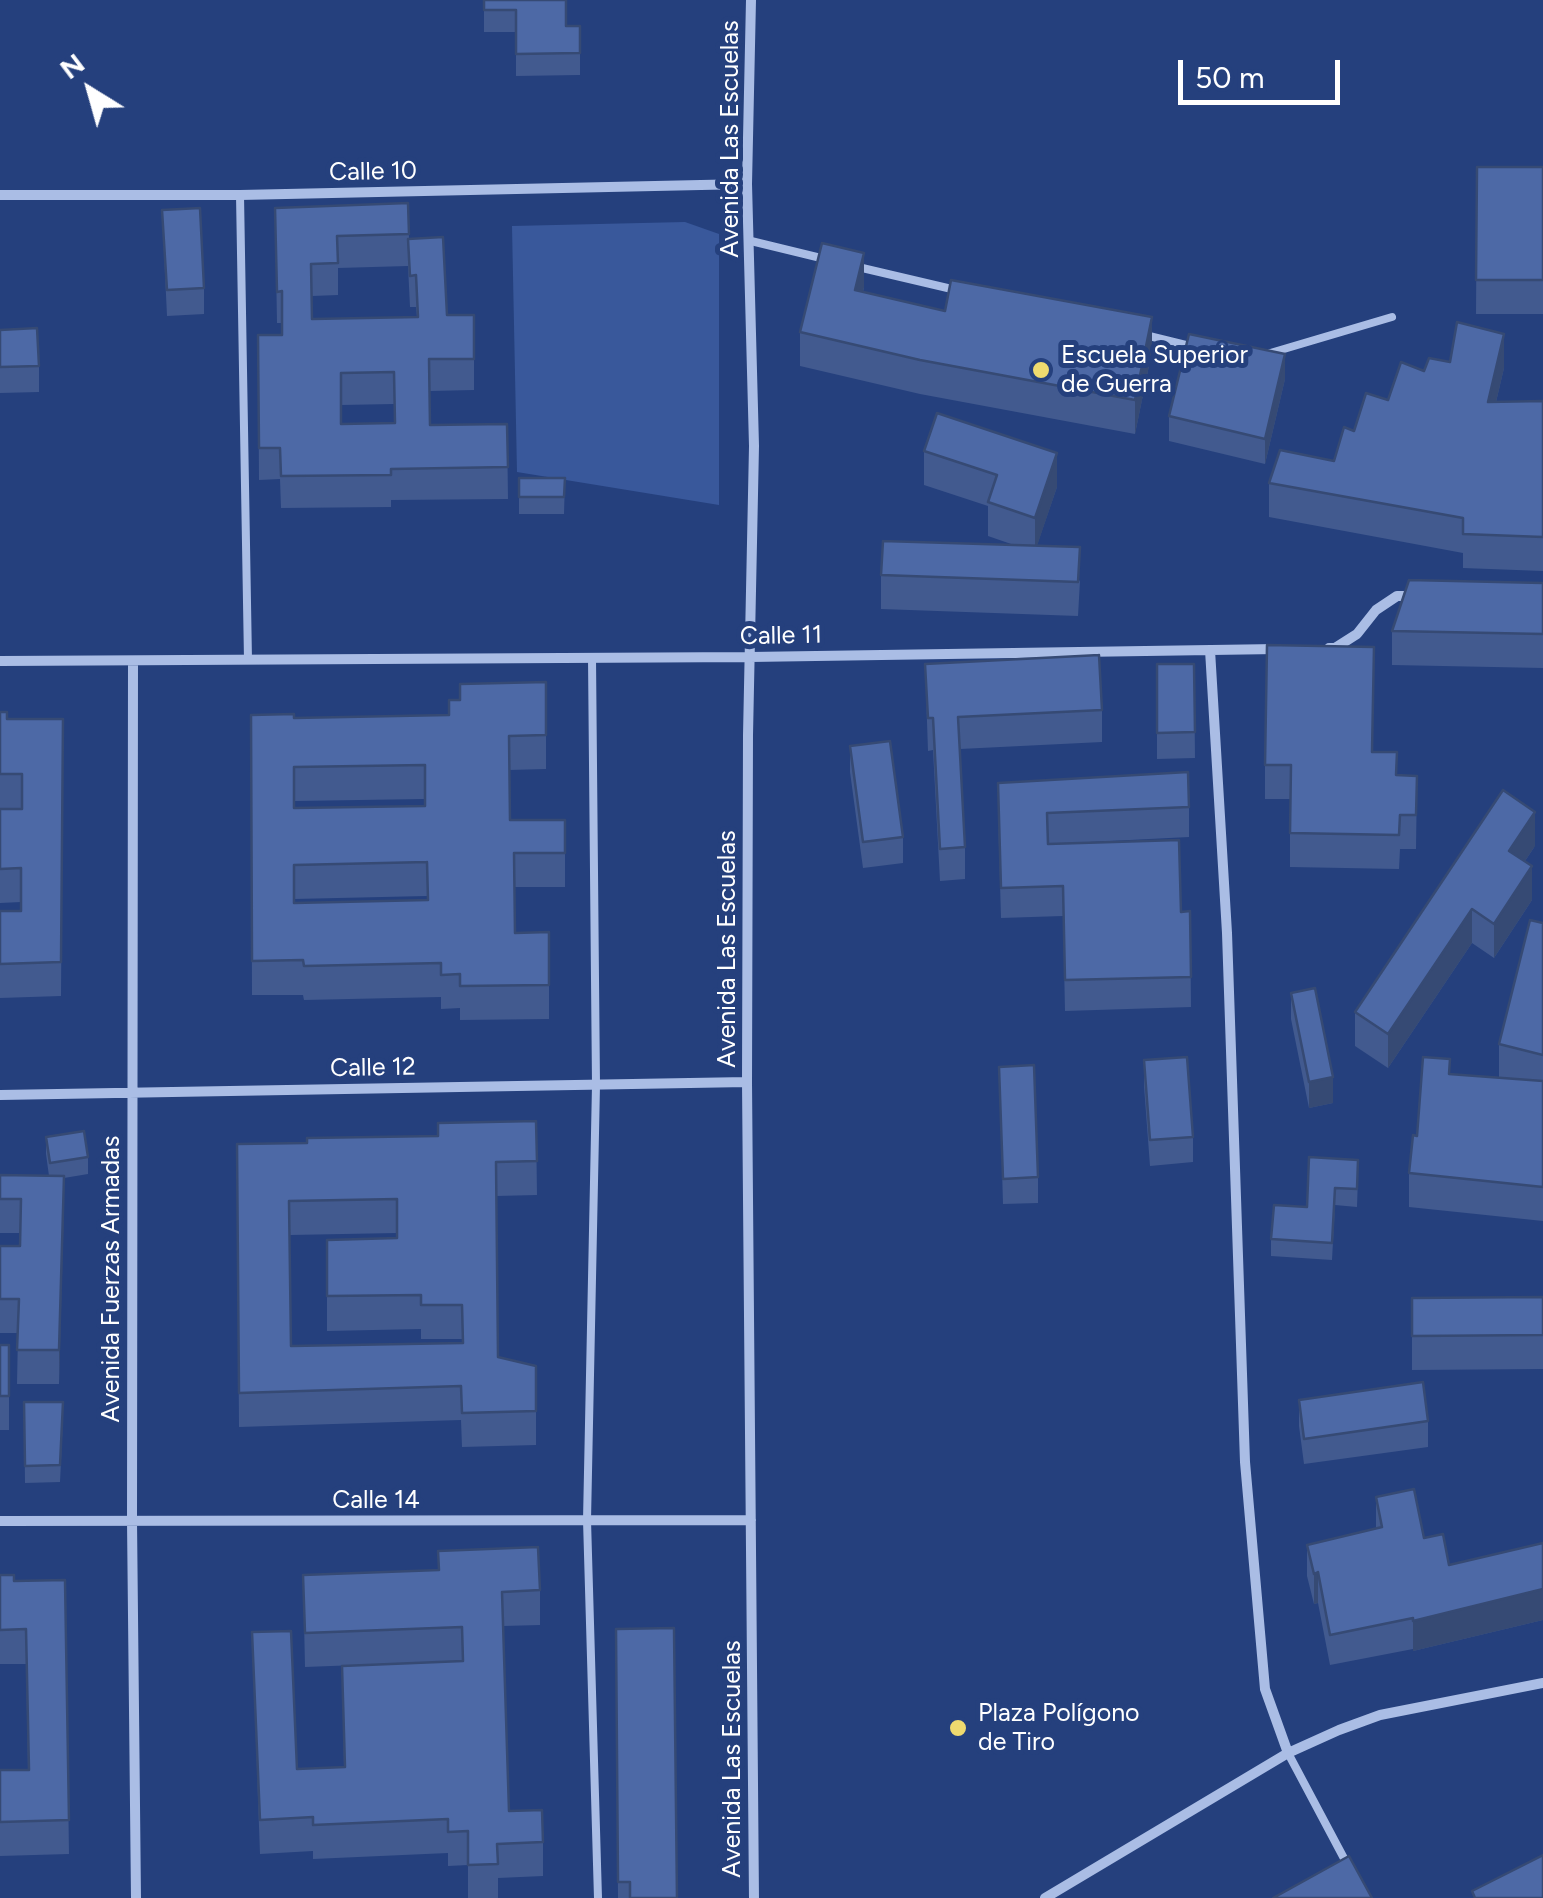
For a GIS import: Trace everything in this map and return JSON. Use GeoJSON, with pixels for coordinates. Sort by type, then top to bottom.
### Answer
{"type":"FeatureCollection","features":[{"type":"Feature","properties":{"kind":"street","name":"Avenida Las Escuelas"},"geometry":{"type":"LineString","coordinates":[[751,0],[747,184],[754,446],[748,1082],[754,1898]]}},
{"type":"Feature","properties":{"kind":"street","name":"Calle 10"},"geometry":{"type":"LineString","coordinates":[[0,195],[240,195],[747,184]]}},
{"type":"Feature","properties":{"kind":"street"},"geometry":{"type":"LineString","coordinates":[[1318,648],[1335,648],[1357,634],[1376,610],[1398,596],[1434,597]]}},
{"type":"Feature","properties":{"kind":"street","name":"Calle 11"},"geometry":{"type":"LineString","coordinates":[[0,662],[1282,649]]}},
{"type":"Feature","properties":{"kind":"street"},"geometry":{"type":"LineString","coordinates":[[1210,650],[1228,933],[1245,1462],[1265,1689],[1288,1753]]}},
{"type":"Feature","properties":{"kind":"street","name":"Avenida Fuerzas Armadas"},"geometry":{"type":"LineString","coordinates":[[133,660],[132,1522],[136,1898]]}},
{"type":"Feature","properties":{"kind":"street","name":"Calle 12"},"geometry":{"type":"LineString","coordinates":[[0,1095],[748,1082]]}},
{"type":"Feature","properties":{"kind":"street","name":"Calle 14"},"geometry":{"type":"LineString","coordinates":[[0,1521],[752,1520]]}},
{"type":"Feature","properties":{"kind":"street"},"geometry":{"type":"LineString","coordinates":[[1044,1898],[1288,1753],[1380,1715],[1542,1685]]}},
{"type":"Feature","properties":{"kind":"lane"},"geometry":{"type":"LineString","coordinates":[[240,195],[248,660]]}},
{"type":"Feature","properties":{"kind":"lane"},"geometry":{"type":"LineString","coordinates":[[751,241],[828,260]]}},
{"type":"Feature","properties":{"kind":"lane"},"geometry":{"type":"LineString","coordinates":[[847,264],[963,292]]}},
{"type":"Feature","properties":{"kind":"lane"},"geometry":{"type":"LineString","coordinates":[[1258,355],[1392,317]]}},
{"type":"Feature","properties":{"kind":"lane"},"geometry":{"type":"LineString","coordinates":[[1136,333],[1213,351]]}},
{"type":"Feature","properties":{"kind":"lane"},"geometry":{"type":"LineString","coordinates":[[592,658],[596,1085],[587,1520],[598,1898]]}},
{"type":"Feature","properties":{"kind":"lane"},"geometry":{"type":"LineString","coordinates":[[1288,1753],[1348,1866]]}},
{"type":"Feature","properties":{"kind":"shaded area"},"geometry":{"type":"Polygon","coordinates":[[[685,222],[719,234],[719,505],[517,472],[512,226],[685,222]]]}},
{"type":"Feature","properties":{"kind":"building"},"geometry":{"type":"Polygon","coordinates":[[[484,0],[566,0],[566,26],[580,26],[580,53],[516,54],[516,10],[484,10],[484,0]]]}},
{"type":"Feature","properties":{"kind":"building"},"geometry":{"type":"Polygon","coordinates":[[[1477,167],[1543,167],[1543,280],[1476,280],[1477,167]]]}},
{"type":"Feature","properties":{"kind":"building"},"geometry":{"type":"Polygon","coordinates":[[[408,203],[409,234],[337,236],[338,263],[311,264],[312,319],[418,317],[416,275],[410,276],[408,239],[443,237],[447,315],[474,315],[474,359],[429,359],[430,425],[507,424],[508,467],[391,469],[391,475],[281,476],[280,448],[259,448],[258,335],[282,335],[275,208],[408,203]],[[394,372],[341,373],[341,424],[395,423],[394,372]]]}},
{"type":"Feature","properties":{"kind":"building"},"geometry":{"type":"Polygon","coordinates":[[[200,208],[204,288],[167,290],[162,210],[200,208]]]}},
{"type":"Feature","properties":{"kind":"building"},"geometry":{"type":"Polygon","coordinates":[[[822,243],[864,253],[855,290],[945,311],[951,280],[1152,317],[1135,400],[920,360],[800,332],[822,243]]]}},
{"type":"Feature","properties":{"kind":"building"},"geometry":{"type":"Polygon","coordinates":[[[1457,322],[1504,334],[1488,402],[1543,401],[1543,537],[1463,534],[1463,518],[1269,483],[1280,450],[1334,461],[1344,427],[1354,431],[1366,393],[1388,400],[1401,362],[1424,371],[1429,358],[1450,362],[1457,322]]]}},
{"type":"Feature","properties":{"kind":"building"},"geometry":{"type":"Polygon","coordinates":[[[37,328],[39,366],[0,367],[0,330],[37,328]]]}},
{"type":"Feature","properties":{"kind":"building"},"geometry":{"type":"Polygon","coordinates":[[[1189,334],[1285,354],[1265,439],[1169,416],[1189,334]]]}},
{"type":"Feature","properties":{"kind":"building"},"geometry":{"type":"Polygon","coordinates":[[[937,413],[1057,453],[1035,518],[988,502],[997,475],[924,451],[937,413]]]}},
{"type":"Feature","properties":{"kind":"building"},"geometry":{"type":"Polygon","coordinates":[[[519,478],[565,478],[564,497],[519,497],[519,478]]]}},
{"type":"Feature","properties":{"kind":"building"},"geometry":{"type":"Polygon","coordinates":[[[883,541],[1080,547],[1078,582],[881,575],[883,541]]]}},
{"type":"Feature","properties":{"kind":"building"},"geometry":{"type":"Polygon","coordinates":[[[1409,580],[1543,583],[1543,634],[1392,631],[1409,580]]]}},
{"type":"Feature","properties":{"kind":"building"},"geometry":{"type":"Polygon","coordinates":[[[1267,645],[1374,647],[1372,752],[1397,752],[1396,775],[1417,776],[1416,815],[1400,815],[1399,835],[1290,833],[1291,765],[1265,765],[1267,645]]]}},
{"type":"Feature","properties":{"kind":"building"},"geometry":{"type":"Polygon","coordinates":[[[1099,655],[1102,710],[958,717],[965,847],[940,849],[933,718],[928,718],[925,664],[1099,655]]]}},
{"type":"Feature","properties":{"kind":"building"},"geometry":{"type":"Polygon","coordinates":[[[1157,664],[1194,664],[1195,732],[1157,733],[1157,664]]]}},
{"type":"Feature","properties":{"kind":"building"},"geometry":{"type":"Polygon","coordinates":[[[546,682],[546,735],[509,736],[510,820],[565,820],[565,853],[514,853],[515,933],[549,932],[549,985],[460,986],[460,974],[441,975],[441,963],[304,966],[303,960],[252,961],[251,715],[449,715],[449,700],[460,700],[460,684],[546,682]],[[425,765],[294,767],[294,808],[425,806],[425,765]],[[427,862],[294,865],[294,903],[428,900],[427,862]]]}},
{"type":"Feature","properties":{"kind":"building"},"geometry":{"type":"Polygon","coordinates":[[[0,712],[7,712],[7,719],[63,719],[61,962],[0,964],[0,911],[21,911],[21,868],[0,869],[0,809],[22,809],[22,774],[0,774],[0,712]]]}},
{"type":"Feature","properties":{"kind":"building"},"geometry":{"type":"Polygon","coordinates":[[[890,741],[903,837],[863,842],[850,746],[890,741]]]}},
{"type":"Feature","properties":{"kind":"building"},"geometry":{"type":"Polygon","coordinates":[[[1188,772],[1189,807],[1047,813],[1048,844],[1179,840],[1181,912],[1190,911],[1191,977],[1065,980],[1063,886],[1001,888],[998,783],[1188,772]]]}},
{"type":"Feature","properties":{"kind":"building"},"geometry":{"type":"Polygon","coordinates":[[[1503,790],[1535,812],[1509,851],[1532,866],[1494,924],[1472,909],[1388,1034],[1355,1012],[1503,790]]]}},
{"type":"Feature","properties":{"kind":"building"},"geometry":{"type":"Polygon","coordinates":[[[1530,920],[1543,923],[1543,1055],[1499,1044],[1530,920]]]}},
{"type":"Feature","properties":{"kind":"building"},"geometry":{"type":"Polygon","coordinates":[[[1315,988],[1333,1077],[1309,1082],[1291,993],[1315,988]]]}},
{"type":"Feature","properties":{"kind":"building"},"geometry":{"type":"Polygon","coordinates":[[[1187,1057],[1193,1137],[1150,1140],[1144,1060],[1187,1057]]]}},
{"type":"Feature","properties":{"kind":"building"},"geometry":{"type":"Polygon","coordinates":[[[1423,1057],[1450,1059],[1449,1074],[1543,1081],[1543,1187],[1409,1173],[1413,1135],[1417,1136],[1423,1057]]]}},
{"type":"Feature","properties":{"kind":"building"},"geometry":{"type":"Polygon","coordinates":[[[1034,1065],[1038,1177],[1003,1179],[999,1067],[1034,1065]]]}},
{"type":"Feature","properties":{"kind":"building"},"geometry":{"type":"Polygon","coordinates":[[[536,1121],[537,1161],[496,1162],[498,1357],[536,1366],[536,1411],[462,1413],[461,1386],[239,1393],[237,1144],[307,1143],[307,1138],[438,1136],[438,1123],[536,1121]],[[397,1199],[289,1201],[291,1346],[463,1343],[462,1305],[421,1305],[421,1295],[327,1296],[327,1240],[397,1238],[397,1199]]]}},
{"type":"Feature","properties":{"kind":"building"},"geometry":{"type":"Polygon","coordinates":[[[84,1131],[88,1157],[50,1163],[46,1137],[84,1131]]]}},
{"type":"Feature","properties":{"kind":"building"},"geometry":{"type":"Polygon","coordinates":[[[1309,1157],[1358,1160],[1357,1189],[1335,1188],[1332,1243],[1271,1239],[1274,1205],[1307,1207],[1309,1157]]]}},
{"type":"Feature","properties":{"kind":"building"},"geometry":{"type":"Polygon","coordinates":[[[0,1175],[64,1176],[59,1350],[17,1350],[19,1299],[0,1299],[0,1246],[20,1246],[21,1199],[0,1199],[0,1175]]]}},
{"type":"Feature","properties":{"kind":"building"},"geometry":{"type":"Polygon","coordinates":[[[1543,1297],[1543,1335],[1412,1336],[1412,1298],[1543,1297]]]}},
{"type":"Feature","properties":{"kind":"building"},"geometry":{"type":"Polygon","coordinates":[[[0,1345],[9,1345],[9,1396],[0,1396],[0,1345]]]}},
{"type":"Feature","properties":{"kind":"building"},"geometry":{"type":"Polygon","coordinates":[[[1423,1382],[1428,1421],[1304,1439],[1299,1400],[1423,1382]]]}},
{"type":"Feature","properties":{"kind":"building"},"geometry":{"type":"Polygon","coordinates":[[[24,1402],[63,1402],[60,1465],[25,1466],[24,1402]]]}},
{"type":"Feature","properties":{"kind":"building"},"geometry":{"type":"Polygon","coordinates":[[[1414,1489],[1424,1538],[1443,1534],[1449,1565],[1543,1543],[1543,1589],[1413,1621],[1330,1635],[1318,1572],[1314,1574],[1307,1545],[1382,1527],[1376,1497],[1414,1489]]]}},
{"type":"Feature","properties":{"kind":"building"},"geometry":{"type":"Polygon","coordinates":[[[538,1547],[540,1590],[502,1592],[509,1811],[542,1810],[543,1842],[497,1844],[498,1864],[468,1865],[468,1831],[448,1832],[448,1819],[313,1825],[313,1817],[260,1820],[252,1632],[291,1631],[297,1769],[345,1767],[342,1666],[463,1661],[462,1627],[305,1633],[303,1575],[439,1570],[438,1551],[538,1547]]]}},
{"type":"Feature","properties":{"kind":"building"},"geometry":{"type":"Polygon","coordinates":[[[0,1575],[14,1575],[14,1581],[65,1580],[69,1820],[0,1822],[0,1770],[29,1770],[26,1629],[0,1630],[0,1575]]]}},
{"type":"Feature","properties":{"kind":"building"},"geometry":{"type":"Polygon","coordinates":[[[674,1628],[677,1898],[630,1898],[630,1882],[618,1882],[616,1629],[674,1628]]]}},
{"type":"Feature","properties":{"kind":"building"},"geometry":{"type":"Polygon","coordinates":[[[1543,1855],[1543,1898],[1475,1898],[1472,1891],[1543,1855]]]}},
{"type":"Feature","properties":{"kind":"building"},"geometry":{"type":"Polygon","coordinates":[[[1349,1856],[1372,1898],[1273,1898],[1349,1856]]]}},
{"type":"Feature","properties":{"kind":"place","name":"Escuela Superior de Guerra"},"geometry":{"type":"Point","coordinates":[1041,370]}},
{"type":"Feature","properties":{"kind":"place","name":"Plaza Polígono de Tiro"},"geometry":{"type":"Point","coordinates":[958,1728]}}]}
